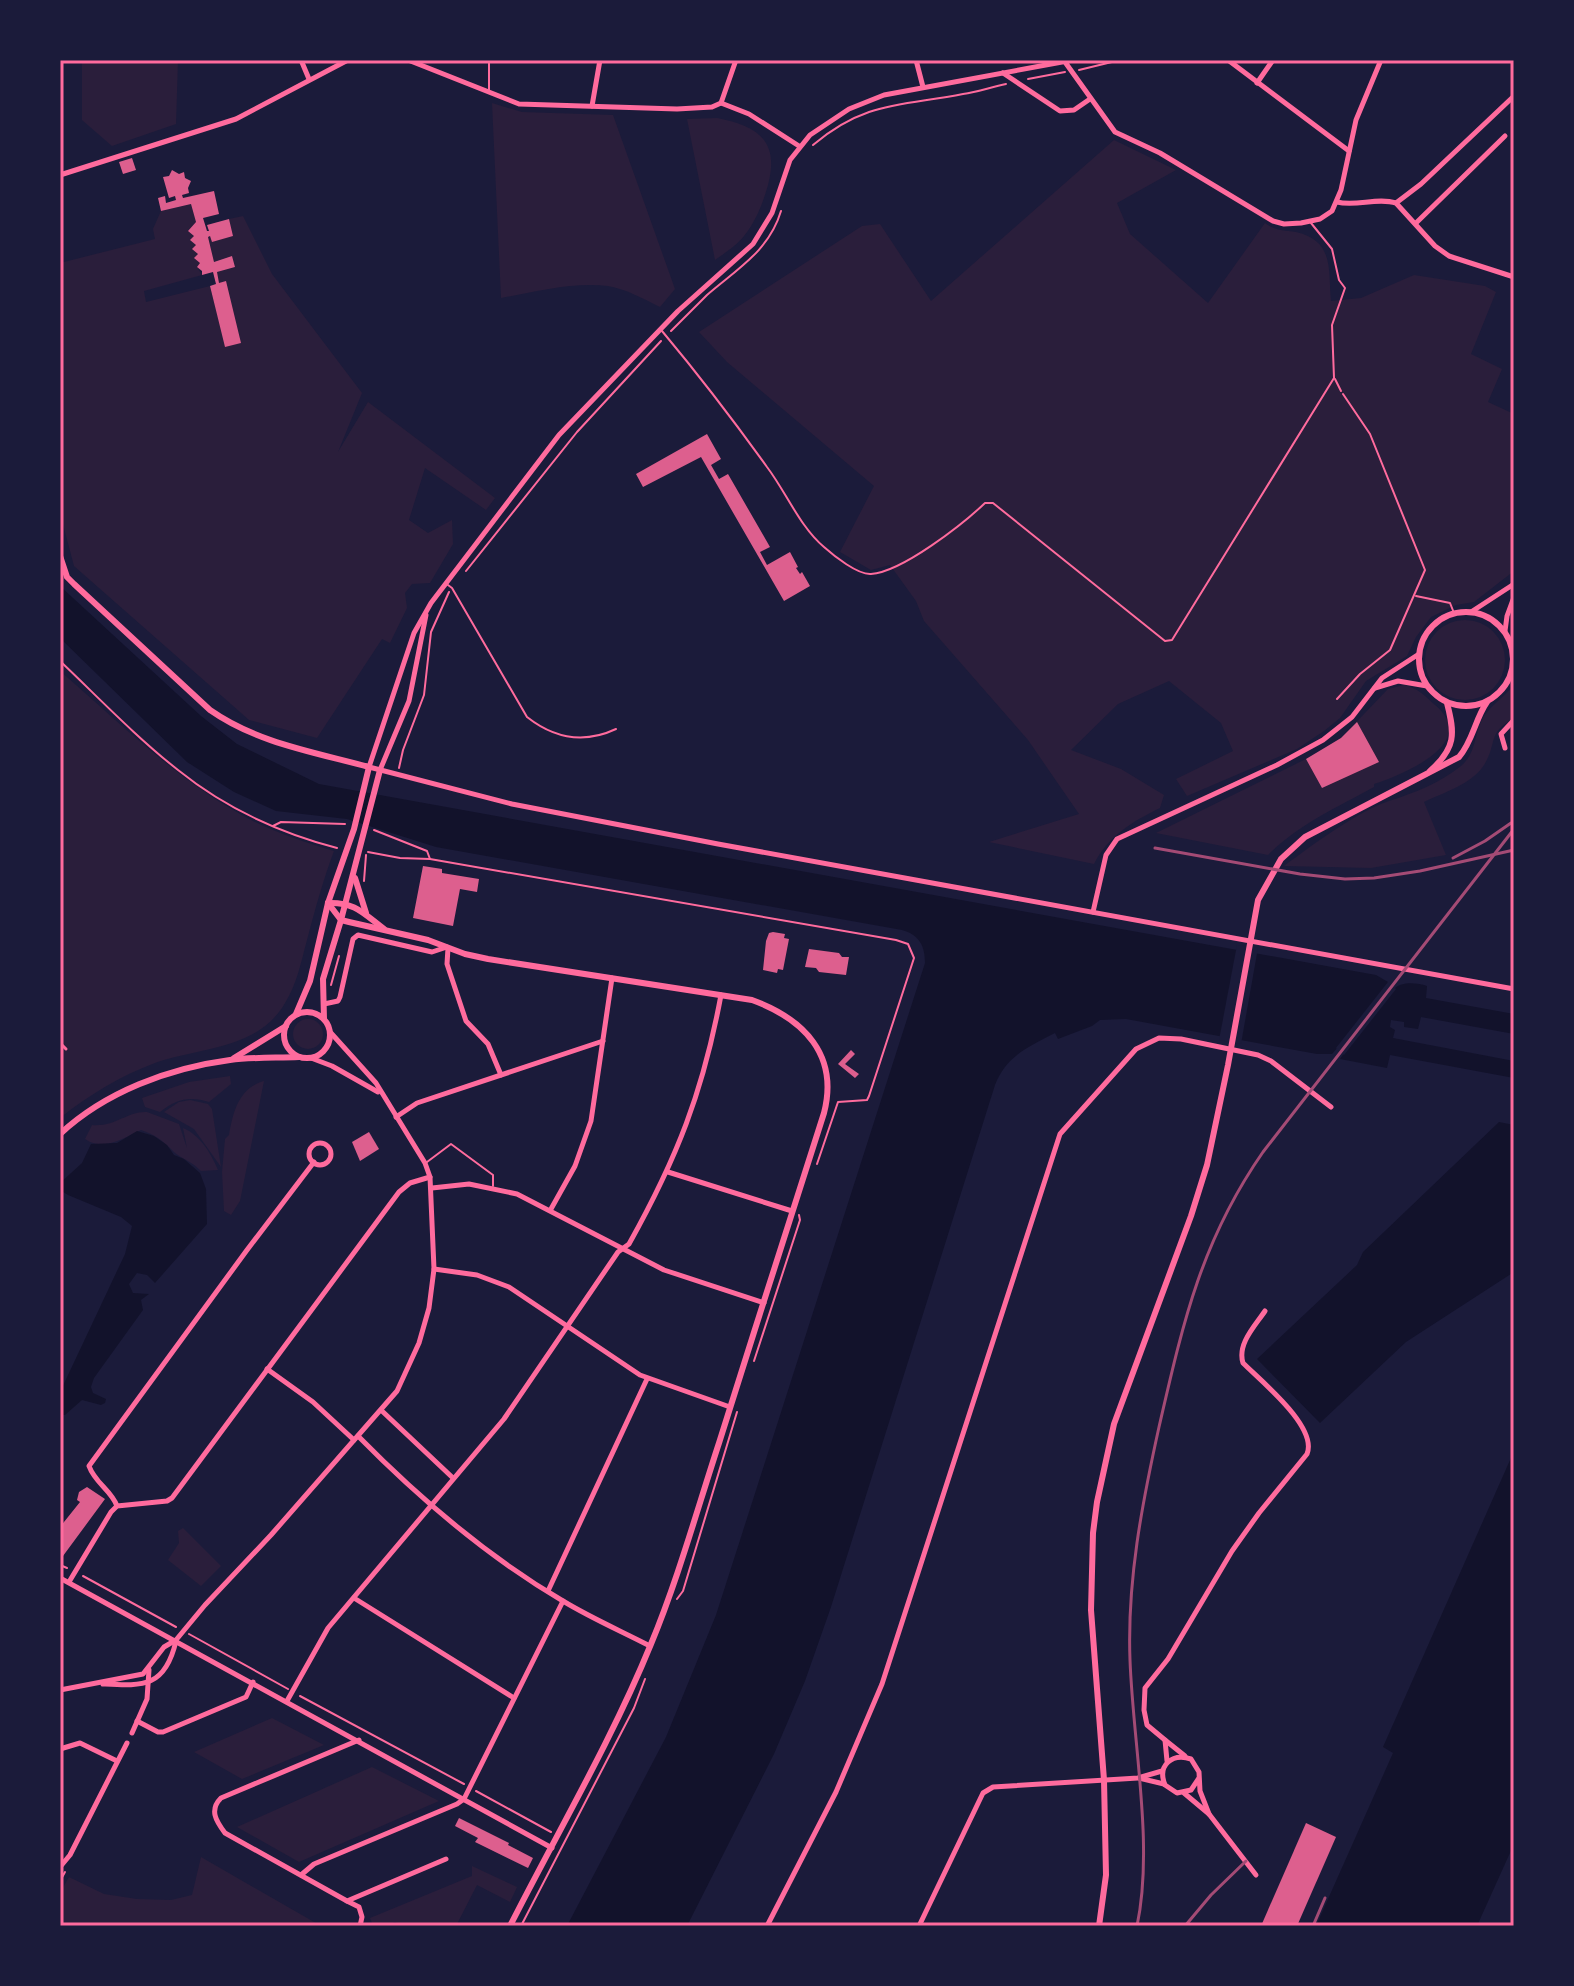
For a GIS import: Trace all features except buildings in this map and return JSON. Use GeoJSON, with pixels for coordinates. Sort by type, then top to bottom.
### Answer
{"type":"FeatureCollection","features":[{"type":"Feature","properties":{"kind":"main road"},"geometry":{"type":"LineString","coordinates":[[60,556],[67,577],[219,716],[265,739],[369,767],[354,829],[328,903],[310,981],[296,1014],[286,1026],[231,1059]]}},
{"type":"Feature","properties":{"kind":"main road"},"geometry":{"type":"LineString","coordinates":[[1471,612],[1489,617],[1505,631],[1513,649],[1514,661],[1512,678],[1499,694],[1487,702],[1469,707],[1447,703],[1427,686],[1419,669],[1419,654],[1428,631],[1435,623],[1454,613],[1471,612]]}},
{"type":"Feature","properties":{"kind":"main road"},"geometry":{"type":"LineString","coordinates":[[1099,1926],[1106,1891],[1104,1780],[1091,1610],[1097,1502],[1114,1424],[1207,1165],[1258,900],[1268,877],[1281,859],[1305,837],[1459,757],[1468,745],[1487,702]]}},
{"type":"Feature","properties":{"kind":"main road"},"geometry":{"type":"LineString","coordinates":[[1422,778],[1438,764],[1451,745],[1453,727],[1447,703]]}},
{"type":"Feature","properties":{"kind":"main road"},"geometry":{"type":"LineString","coordinates":[[324,1019],[327,1004],[323,979],[354,876],[380,770]]}},
{"type":"Feature","properties":{"kind":"main road"},"geometry":{"type":"LineString","coordinates":[[354,876],[359,898],[368,916]]}},
{"type":"Feature","properties":{"kind":"main road"},"geometry":{"type":"LineString","coordinates":[[328,903],[346,902],[384,929]]}},
{"type":"Feature","properties":{"kind":"main road"},"geometry":{"type":"LineString","coordinates":[[328,903],[341,920],[488,959],[752,1000],[789,1018],[813,1040],[825,1064],[827,1101],[765,1304],[650,1646],[553,1848],[510,1926]]}},
{"type":"Feature","properties":{"kind":"main road"},"geometry":{"type":"LineString","coordinates":[[60,1134],[74,1121],[139,1084],[178,1070],[231,1059],[311,1058],[321,1054],[328,1046],[331,1033],[324,1019],[316,1013],[296,1014]]}},
{"type":"Feature","properties":{"kind":"main road"},"geometry":{"type":"LineString","coordinates":[[286,1026],[284,1036],[288,1048],[299,1057]]}},
{"type":"Feature","properties":{"kind":"street"},"geometry":{"type":"LineString","coordinates":[[301,60],[309,79]]}},
{"type":"Feature","properties":{"kind":"street"},"geometry":{"type":"LineString","coordinates":[[60,175],[236,119],[348,60]]}},
{"type":"Feature","properties":{"kind":"street"},"geometry":{"type":"LineString","coordinates":[[408,60],[519,104],[677,109],[704,108],[721,103],[749,114],[799,146]]}},
{"type":"Feature","properties":{"kind":"street"},"geometry":{"type":"LineString","coordinates":[[592,106],[600,60]]}},
{"type":"Feature","properties":{"kind":"street"},"geometry":{"type":"LineString","coordinates":[[721,103],[736,60]]}},
{"type":"Feature","properties":{"kind":"street"},"geometry":{"type":"LineString","coordinates":[[916,60],[923,87]]}},
{"type":"Feature","properties":{"kind":"street"},"geometry":{"type":"LineString","coordinates":[[1073,60],[884,95],[862,103],[822,126],[799,146],[785,168],[767,222],[753,244],[660,329],[559,435],[445,584],[414,633],[369,767],[512,804],[1514,989]]}},
{"type":"Feature","properties":{"kind":"street"},"geometry":{"type":"LineString","coordinates":[[1228,60],[1349,151]]}},
{"type":"Feature","properties":{"kind":"street"},"geometry":{"type":"LineString","coordinates":[[1257,83],[1273,60]]}},
{"type":"Feature","properties":{"kind":"street"},"geometry":{"type":"LineString","coordinates":[[1065,62],[1115,132],[1160,153],[1273,221],[1284,224],[1311,222],[1327,215],[1337,202],[1356,120],[1381,60]]}},
{"type":"Feature","properties":{"kind":"street"},"geometry":{"type":"LineString","coordinates":[[1002,73],[1060,111],[1074,110],[1090,99]]}},
{"type":"Feature","properties":{"kind":"street"},"geometry":{"type":"LineString","coordinates":[[1396,203],[1421,184],[1514,96]]}},
{"type":"Feature","properties":{"kind":"street"},"geometry":{"type":"LineString","coordinates":[[1416,223],[1505,136]]}},
{"type":"Feature","properties":{"kind":"street"},"geometry":{"type":"LineString","coordinates":[[1337,202],[1396,203],[1435,246],[1449,256],[1514,277]]}},
{"type":"Feature","properties":{"kind":"street"},"geometry":{"type":"LineString","coordinates":[[1471,612],[1514,584]]}},
{"type":"Feature","properties":{"kind":"street"},"geometry":{"type":"LineString","coordinates":[[1505,631],[1514,597]]}},
{"type":"Feature","properties":{"kind":"street"},"geometry":{"type":"LineString","coordinates":[[380,770],[409,701],[427,610]]}},
{"type":"Feature","properties":{"kind":"street"},"geometry":{"type":"LineString","coordinates":[[1093,912],[1106,855],[1117,839],[1301,753],[1341,728],[1382,678],[1419,654]]}},
{"type":"Feature","properties":{"kind":"street"},"geometry":{"type":"LineString","coordinates":[[1371,691],[1398,681],[1427,686]]}},
{"type":"Feature","properties":{"kind":"street"},"geometry":{"type":"LineString","coordinates":[[1505,748],[1501,734],[1514,720]]}},
{"type":"Feature","properties":{"kind":"street"},"geometry":{"type":"LineString","coordinates":[[327,1004],[338,1001],[340,997],[353,939],[358,935],[432,952],[448,947],[447,964],[466,1021],[488,1044],[501,1075]]}},
{"type":"Feature","properties":{"kind":"street"},"geometry":{"type":"LineString","coordinates":[[551,1209],[575,1166],[591,1121],[612,978]]}},
{"type":"Feature","properties":{"kind":"street"},"geometry":{"type":"LineString","coordinates":[[287,1701],[328,1628],[504,1419],[567,1326],[629,1244],[668,1172],[704,1076],[721,994]]}},
{"type":"Feature","properties":{"kind":"street"},"geometry":{"type":"LineString","coordinates":[[60,1690],[143,1674],[164,1647],[176,1640],[382,1411],[397,1391],[419,1343],[429,1308],[434,1269],[430,1177],[425,1163],[376,1083],[331,1033]]}},
{"type":"Feature","properties":{"kind":"street"},"geometry":{"type":"LineString","coordinates":[[767,1926],[836,1792],[882,1684],[1057,1142],[1065,1128],[1136,1049],[1159,1038],[1199,1042],[1258,1055],[1271,1061],[1331,1107]]}},
{"type":"Feature","properties":{"kind":"street"},"geometry":{"type":"LineString","coordinates":[[396,1117],[417,1103],[603,1041]]}},
{"type":"Feature","properties":{"kind":"street"},"geometry":{"type":"LineString","coordinates":[[60,1043],[66,1049]]}},
{"type":"Feature","properties":{"kind":"street"},"geometry":{"type":"LineString","coordinates":[[311,1058],[379,1092]]}},
{"type":"Feature","properties":{"kind":"street"},"geometry":{"type":"LineString","coordinates":[[324,1144],[330,1148],[330,1159],[325,1164],[314,1162],[310,1157],[312,1148],[324,1144]]}},
{"type":"Feature","properties":{"kind":"street"},"geometry":{"type":"LineString","coordinates":[[117,1506],[114,1498],[93,1478],[89,1466],[314,1162]]}},
{"type":"Feature","properties":{"kind":"street"},"geometry":{"type":"LineString","coordinates":[[668,1172],[792,1211]]}},
{"type":"Feature","properties":{"kind":"street"},"geometry":{"type":"LineString","coordinates":[[69,1582],[117,1506],[172,1498],[399,1192],[410,1183],[430,1177]]}},
{"type":"Feature","properties":{"kind":"street"},"geometry":{"type":"LineString","coordinates":[[432,1188],[469,1184],[517,1194],[675,1275],[765,1304]]}},
{"type":"Feature","properties":{"kind":"street"},"geometry":{"type":"LineString","coordinates":[[434,1269],[477,1275],[509,1287],[647,1379],[730,1407]]}},
{"type":"Feature","properties":{"kind":"street"},"geometry":{"type":"LineString","coordinates":[[1209,1814],[1200,1791],[1197,1765],[1147,1725],[1143,1697],[1145,1688],[1168,1659],[1232,1551],[1311,1446],[1299,1421],[1243,1363],[1240,1355],[1265,1311]]}},
{"type":"Feature","properties":{"kind":"street"},"geometry":{"type":"LineString","coordinates":[[267,1369],[313,1402],[494,1555],[563,1601],[650,1646]]}},
{"type":"Feature","properties":{"kind":"street"},"geometry":{"type":"LineString","coordinates":[[548,1591],[647,1379]]}},
{"type":"Feature","properties":{"kind":"street"},"geometry":{"type":"LineString","coordinates":[[382,1411],[453,1478]]}},
{"type":"Feature","properties":{"kind":"street"},"geometry":{"type":"LineString","coordinates":[[60,1578],[553,1848]]}},
{"type":"Feature","properties":{"kind":"street"},"geometry":{"type":"LineString","coordinates":[[354,1598],[514,1698]]}},
{"type":"Feature","properties":{"kind":"street"},"geometry":{"type":"LineString","coordinates":[[301,1875],[314,1864],[464,1799],[563,1601]]}},
{"type":"Feature","properties":{"kind":"street"},"geometry":{"type":"LineString","coordinates":[[97,1684],[136,1686],[149,1683],[157,1678],[172,1655],[176,1640]]}},
{"type":"Feature","properties":{"kind":"street"},"geometry":{"type":"LineString","coordinates":[[132,1733],[147,1699],[150,1666]]}},
{"type":"Feature","properties":{"kind":"street"},"geometry":{"type":"LineString","coordinates":[[137,1721],[163,1732],[246,1697],[253,1682]]}},
{"type":"Feature","properties":{"kind":"street"},"geometry":{"type":"LineString","coordinates":[[359,1740],[221,1798],[214,1811],[225,1833],[359,1907],[362,1917],[360,1926]]}},
{"type":"Feature","properties":{"kind":"street"},"geometry":{"type":"LineString","coordinates":[[1165,1740],[1167,1761],[1162,1771],[1165,1785]]}},
{"type":"Feature","properties":{"kind":"street"},"geometry":{"type":"LineString","coordinates":[[60,1749],[80,1743],[118,1762]]}},
{"type":"Feature","properties":{"kind":"street"},"geometry":{"type":"LineString","coordinates":[[60,1867],[70,1855],[127,1743]]}},
{"type":"Feature","properties":{"kind":"street"},"geometry":{"type":"LineString","coordinates":[[1167,1761],[1186,1757]]}},
{"type":"Feature","properties":{"kind":"street"},"geometry":{"type":"LineString","coordinates":[[919,1926],[983,1793],[993,1787],[1138,1778],[1162,1771]]}},
{"type":"Feature","properties":{"kind":"street"},"geometry":{"type":"LineString","coordinates":[[1138,1778],[1165,1785],[1177,1793],[1184,1793],[1197,1785],[1199,1778]]}},
{"type":"Feature","properties":{"kind":"street"},"geometry":{"type":"LineString","coordinates":[[1184,1793],[1209,1814],[1256,1875]]}},
{"type":"Feature","properties":{"kind":"street"},"geometry":{"type":"LineString","coordinates":[[347,1901],[446,1859]]}},
{"type":"Feature","properties":{"kind":"lane"},"geometry":{"type":"LineString","coordinates":[[489,60],[489,94]]}},
{"type":"Feature","properties":{"kind":"lane"},"geometry":{"type":"LineString","coordinates":[[1311,222],[1332,249],[1339,280],[1345,288],[1332,325],[1334,378],[1341,391]]}},
{"type":"Feature","properties":{"kind":"lane"},"geometry":{"type":"LineString","coordinates":[[660,329],[768,467],[811,533],[824,547],[861,572],[871,574],[893,568],[969,518],[985,503],[993,503],[1165,641],[1172,640],[1334,378]]}},
{"type":"Feature","properties":{"kind":"lane"},"geometry":{"type":"LineString","coordinates":[[445,584],[452,588],[527,717],[560,736],[581,739],[600,737],[616,729]]}},
{"type":"Feature","properties":{"kind":"lane"},"geometry":{"type":"LineString","coordinates":[[425,1163],[451,1144],[493,1175],[493,1188]]}},
{"type":"Feature","properties":{"kind":"path"},"geometry":{"type":"LineString","coordinates":[[810,147],[843,124],[887,105],[960,95],[1120,60]]}},
{"type":"Feature","properties":{"kind":"path"},"geometry":{"type":"LineString","coordinates":[[462,576],[577,432],[666,336],[763,248],[776,226],[783,203]]}},
{"type":"Feature","properties":{"kind":"path"},"geometry":{"type":"LineString","coordinates":[[1337,699],[1360,674],[1390,650],[1425,570],[1370,434],[1341,391]]}},
{"type":"Feature","properties":{"kind":"path"},"geometry":{"type":"LineString","coordinates":[[398,775],[403,750],[424,695],[431,632],[452,588]]}},
{"type":"Feature","properties":{"kind":"path"},"geometry":{"type":"LineString","coordinates":[[1416,596],[1450,603],[1454,613]]}},
{"type":"Feature","properties":{"kind":"path"},"geometry":{"type":"LineString","coordinates":[[60,661],[179,771],[216,796],[272,826],[346,851]]}},
{"type":"Feature","properties":{"kind":"path"},"geometry":{"type":"LineString","coordinates":[[272,826],[281,822],[345,824]]}},
{"type":"Feature","properties":{"kind":"path"},"geometry":{"type":"LineString","coordinates":[[374,830],[427,851],[430,859]]}},
{"type":"Feature","properties":{"kind":"path"},"geometry":{"type":"LineString","coordinates":[[367,852],[430,859],[903,941],[912,948],[914,958],[867,1100]]}},
{"type":"Feature","properties":{"kind":"path"},"geometry":{"type":"LineString","coordinates":[[327,1004],[339,957]]}},
{"type":"Feature","properties":{"kind":"path"},"geometry":{"type":"LineString","coordinates":[[60,1565],[566,1841]]}},
{"type":"Feature","properties":{"kind":"path"},"geometry":{"type":"LineString","coordinates":[[521,1926],[561,1850]]}},
{"type":"Feature","properties":{"kind":"shaded area"},"geometry":{"type":"Polygon","coordinates":[[[82,60],[178,60],[176,124],[112,146],[82,120],[82,60]]]}},
{"type":"Feature","properties":{"kind":"shaded area"},"geometry":{"type":"Polygon","coordinates":[[[492,103],[522,112],[613,115],[675,289],[660,307],[621,289],[594,285],[554,288],[501,298],[492,103]]]}},
{"type":"Feature","properties":{"kind":"shaded area"},"geometry":{"type":"Polygon","coordinates":[[[717,118],[744,126],[762,138],[768,146],[771,170],[764,198],[752,224],[738,243],[715,260],[687,119],[717,118]]]}},
{"type":"Feature","properties":{"kind":"shaded area"},"geometry":{"type":"Polygon","coordinates":[[[1114,140],[1176,170],[1117,203],[1130,234],[1208,303],[1265,223],[1276,229],[1309,236],[1318,242],[1329,268],[1331,301],[1361,298],[1414,275],[1485,286],[1496,292],[1471,354],[1502,369],[1488,402],[1514,414],[1514,571],[1474,602],[1456,605],[1431,617],[1407,656],[1366,681],[1340,718],[1324,731],[1297,749],[1187,796],[1176,779],[1233,751],[1221,723],[1169,681],[1118,704],[1071,750],[1121,769],[1164,795],[1160,808],[1122,830],[1094,864],[989,842],[1079,814],[1028,740],[924,621],[916,601],[890,565],[871,570],[840,552],[874,486],[727,362],[699,332],[862,226],[880,224],[931,301],[1114,140]]]}},
{"type":"Feature","properties":{"kind":"shaded area"},"geometry":{"type":"Polygon","coordinates":[[[191,204],[196,222],[188,231],[194,236],[191,240],[196,245],[193,249],[198,254],[195,258],[200,263],[197,267],[202,275],[144,291],[146,302],[210,286],[225,346],[217,272],[235,267],[232,256],[214,262],[208,237],[212,241],[233,236],[229,219],[243,216],[272,274],[362,393],[338,452],[368,402],[495,498],[486,510],[425,468],[409,520],[428,533],[452,520],[453,544],[430,583],[412,584],[405,593],[407,608],[390,643],[382,639],[317,738],[249,720],[74,566],[60,513],[60,263],[155,239],[153,229],[161,211],[191,204]]]}},
{"type":"Feature","properties":{"kind":"shaded area"},"geometry":{"type":"Polygon","coordinates":[[[60,586],[201,716],[237,744],[319,784],[1376,975],[1388,982],[1385,987],[1394,989],[1405,984],[1423,985],[1427,986],[1426,998],[1514,1014],[1514,1034],[1421,1017],[1418,1029],[1404,1027],[1404,1022],[1391,1020],[1390,1027],[1395,1030],[1393,1038],[1514,1061],[1514,1078],[1390,1055],[1387,1068],[1340,1059],[1347,1049],[1338,1047],[1332,1054],[1317,1054],[1126,1019],[1100,1020],[1058,1039],[1055,1033],[1012,1059],[995,1085],[805,1681],[774,1754],[687,1926],[567,1926],[666,1737],[716,1615],[925,963],[924,951],[917,938],[902,930],[436,847],[347,819],[276,811],[234,792],[187,762],[60,638],[60,586]]]}},
{"type":"Feature","properties":{"kind":"shaded area"},"geometry":{"type":"Polygon","coordinates":[[[1457,620],[1473,620],[1494,631],[1505,652],[1505,668],[1494,689],[1473,700],[1457,700],[1443,694],[1431,682],[1425,668],[1425,652],[1431,638],[1443,626],[1457,620]]]}},
{"type":"Feature","properties":{"kind":"shaded area"},"geometry":{"type":"Polygon","coordinates":[[[60,671],[152,752],[201,789],[263,826],[334,851],[296,981],[274,1018],[260,1030],[227,1045],[155,1063],[129,1074],[60,1118],[60,671]]]}},
{"type":"Feature","properties":{"kind":"shaded area"},"geometry":{"type":"Polygon","coordinates":[[[1404,685],[1424,696],[1447,719],[1449,732],[1443,744],[1418,765],[1374,784],[1374,787],[1305,825],[1268,855],[1156,833],[1316,754],[1341,738],[1388,689],[1404,685]]]}},
{"type":"Feature","properties":{"kind":"shaded area"},"geometry":{"type":"Polygon","coordinates":[[[1514,685],[1514,718],[1499,729],[1479,772],[1465,783],[1424,802],[1446,855],[1371,868],[1284,866],[1363,813],[1426,787],[1461,766],[1473,749],[1484,716],[1514,685]]]}},
{"type":"Feature","properties":{"kind":"shaded area"},"geometry":{"type":"Polygon","coordinates":[[[308,1019],[319,1023],[323,1034],[319,1045],[308,1049],[297,1045],[293,1034],[297,1023],[308,1019]]]}},
{"type":"Feature","properties":{"kind":"shaded area"},"geometry":{"type":"Polygon","coordinates":[[[230,1076],[231,1084],[209,1102],[183,1100],[160,1112],[145,1107],[142,1098],[189,1082],[230,1076]]]}},
{"type":"Feature","properties":{"kind":"shaded area"},"geometry":{"type":"Polygon","coordinates":[[[264,1081],[240,1201],[231,1215],[224,1211],[222,1172],[225,1139],[243,1095],[255,1084],[264,1081]]]}},
{"type":"Feature","properties":{"kind":"shaded area"},"geometry":{"type":"Polygon","coordinates":[[[190,1100],[208,1104],[212,1109],[221,1167],[194,1129],[164,1112],[179,1102],[190,1100]]]}},
{"type":"Feature","properties":{"kind":"shaded area"},"geometry":{"type":"Polygon","coordinates":[[[147,1112],[179,1124],[187,1148],[183,1128],[195,1135],[218,1170],[201,1171],[159,1139],[141,1130],[106,1144],[85,1139],[92,1125],[108,1124],[147,1112]]]}},
{"type":"Feature","properties":{"kind":"shaded area"},"geometry":{"type":"Polygon","coordinates":[[[1499,1122],[1514,1125],[1514,1272],[1406,1342],[1320,1423],[1257,1359],[1357,1265],[1363,1252],[1499,1122]]]}},
{"type":"Feature","properties":{"kind":"shaded area"},"geometry":{"type":"Polygon","coordinates":[[[137,1131],[154,1136],[200,1173],[206,1189],[207,1224],[155,1283],[147,1275],[137,1273],[129,1284],[133,1293],[149,1294],[141,1300],[143,1310],[94,1378],[93,1393],[106,1399],[105,1403],[101,1405],[82,1400],[65,1415],[60,1415],[60,1392],[125,1254],[132,1226],[121,1217],[68,1195],[60,1190],[60,1183],[82,1163],[91,1144],[117,1143],[137,1131]]]}},
{"type":"Feature","properties":{"kind":"shaded area"},"geometry":{"type":"Polygon","coordinates":[[[1514,1451],[1514,1844],[1477,1926],[1316,1926],[1393,1753],[1383,1747],[1514,1451]]]}},
{"type":"Feature","properties":{"kind":"shaded area"},"geometry":{"type":"Polygon","coordinates":[[[183,1528],[221,1566],[201,1586],[168,1560],[179,1543],[178,1531],[183,1528]]]}},
{"type":"Feature","properties":{"kind":"shaded area"},"geometry":{"type":"Polygon","coordinates":[[[272,1718],[324,1745],[242,1779],[194,1752],[272,1718]]]}},
{"type":"Feature","properties":{"kind":"shaded area"},"geometry":{"type":"Polygon","coordinates":[[[372,1767],[439,1801],[299,1862],[237,1827],[372,1767]]]}},
{"type":"Feature","properties":{"kind":"shaded area"},"geometry":{"type":"Polygon","coordinates":[[[201,1857],[321,1926],[60,1926],[60,1893],[69,1877],[104,1894],[171,1900],[192,1895],[201,1857]]]}},
{"type":"Feature","properties":{"kind":"shaded area"},"geometry":{"type":"Polygon","coordinates":[[[472,1866],[517,1887],[510,1902],[477,1885],[456,1926],[404,1926],[395,1922],[373,1926],[370,1918],[472,1876],[472,1866]]]}},
{"type":"Feature","properties":{"kind":"pier"},"geometry":{"type":"Polygon","coordinates":[[[1237,945],[1258,948],[1241,1044],[1219,1040],[1237,945]]]}},
{"type":"Feature","properties":{"kind":"pier"},"geometry":{"type":"Polygon","coordinates":[[[1388,982],[1396,989],[1344,1055],[1336,1048],[1388,982]]]}},
{"type":"Feature","properties":{"kind":"railway"},"geometry":{"type":"LineString","coordinates":[[1453,858],[1511,823]]}},
{"type":"Feature","properties":{"kind":"railway"},"geometry":{"type":"LineString","coordinates":[[1137,1926],[1144,1862],[1130,1660],[1133,1572],[1159,1427],[1197,1284],[1224,1218],[1263,1152],[1514,829]]}},
{"type":"Feature","properties":{"kind":"railway"},"geometry":{"type":"LineString","coordinates":[[1155,848],[1345,879],[1420,871],[1514,850]]}},
{"type":"Feature","properties":{"kind":"railway"},"geometry":{"type":"LineString","coordinates":[[1185,1926],[1246,1861]]}},
{"type":"Feature","properties":{"kind":"railway"},"geometry":{"type":"LineString","coordinates":[[1313,1926],[1325,1898]]}}]}
